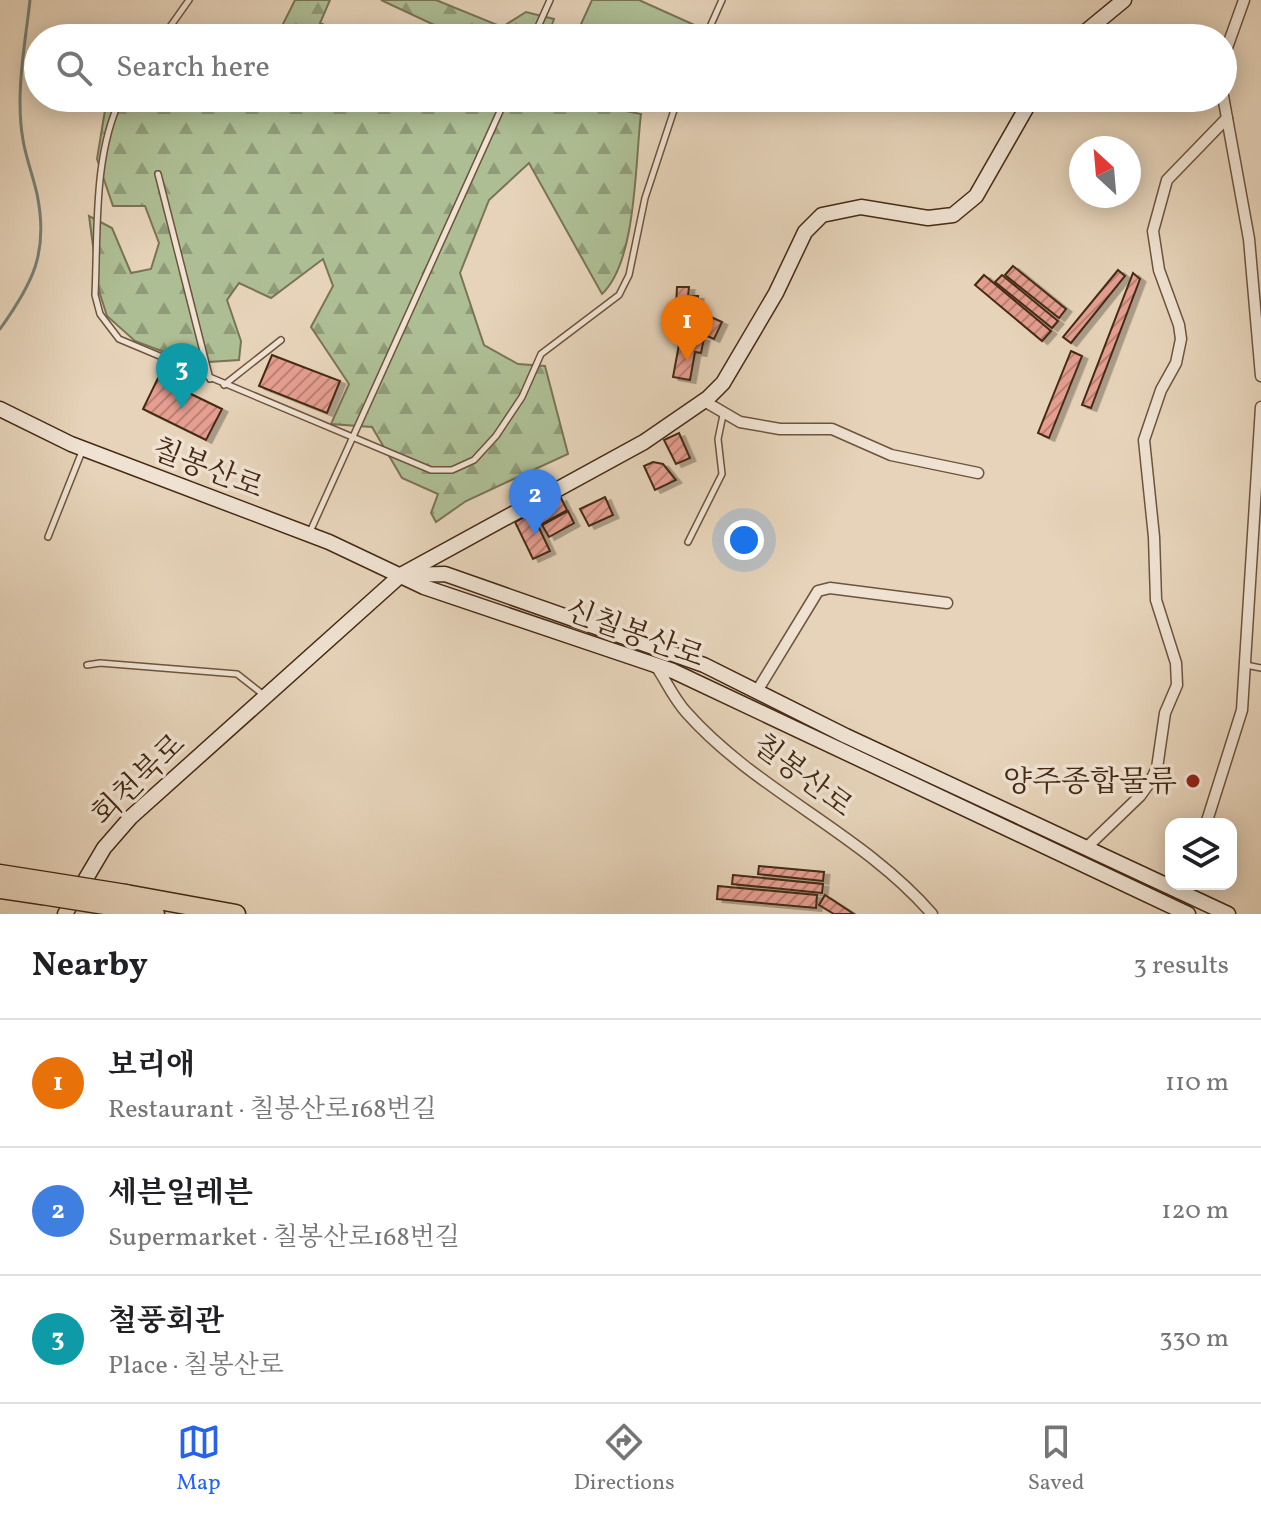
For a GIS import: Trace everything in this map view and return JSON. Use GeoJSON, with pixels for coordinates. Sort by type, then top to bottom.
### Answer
{"type":"FeatureCollection","features":[{"type":"Feature","properties":{"kind":"highway"},"geometry":{"type":"LineString","coordinates":[[0,874],[46,888],[121,901],[236,914]]}},
{"type":"Feature","properties":{"kind":"highway"},"geometry":{"type":"LineString","coordinates":[[0,889],[46,888]]}},
{"type":"Feature","properties":{"kind":"highway"},"geometry":{"type":"LineString","coordinates":[[121,901],[155,914]]}},
{"type":"Feature","properties":{"kind":"street"},"geometry":{"type":"LineString","coordinates":[[1095,24],[1124,0]]}},
{"type":"Feature","properties":{"kind":"street"},"geometry":{"type":"LineString","coordinates":[[1235,24],[1244,0]]}},
{"type":"Feature","properties":{"kind":"street","name":"회천북로"},"geometry":{"type":"LineString","coordinates":[[65,914],[104,848],[131,817],[401,575],[644,442],[704,401],[723,383],[776,293],[805,232],[822,215],[861,207],[928,218],[953,215],[976,196],[1024,112]]}},
{"type":"Feature","properties":{"kind":"street"},"geometry":{"type":"LineString","coordinates":[[1226,112],[1249,239],[1261,376]]}},
{"type":"Feature","properties":{"kind":"street"},"geometry":{"type":"LineString","coordinates":[[1086,848],[1150,782],[1157,768],[1165,713],[1177,685],[1176,663],[1156,600],[1154,537],[1144,440],[1161,390],[1176,363],[1181,339],[1159,270],[1153,231],[1167,180],[1227,118]]}},
{"type":"Feature","properties":{"kind":"street"},"geometry":{"type":"LineString","coordinates":[[704,401],[723,415],[759,427],[832,429],[891,455],[978,473]]}},
{"type":"Feature","properties":{"kind":"street"},"geometry":{"type":"LineString","coordinates":[[1208,818],[1237,733],[1245,664],[1261,407]]}},
{"type":"Feature","properties":{"kind":"street","name":"칠봉산로"},"geometry":{"type":"LineString","coordinates":[[0,409],[84,448],[309,535],[401,575]]}},
{"type":"Feature","properties":{"kind":"street","name":"신칠봉산로"},"geometry":{"type":"LineString","coordinates":[[401,575],[445,574],[681,655],[1086,848],[1165,881]]}},
{"type":"Feature","properties":{"kind":"street","name":"신칠봉산로"},"geometry":{"type":"LineString","coordinates":[[401,575],[424,587],[656,665],[1168,910],[1188,914]]}},
{"type":"Feature","properties":{"kind":"street"},"geometry":{"type":"LineString","coordinates":[[757,691],[818,591],[830,588],[947,603]]}},
{"type":"Feature","properties":{"kind":"street","name":"칠봉산로"},"geometry":{"type":"LineString","coordinates":[[656,665],[682,707],[745,767],[885,866],[932,914]]}},
{"type":"Feature","properties":{"kind":"street"},"geometry":{"type":"LineString","coordinates":[[1168,910],[1180,890]]}},
{"type":"Feature","properties":{"kind":"street","name":"신칠봉산로"},"geometry":{"type":"LineString","coordinates":[[1185,890],[1228,914]]}},
{"type":"Feature","properties":{"kind":"lane"},"geometry":{"type":"LineString","coordinates":[[172,24],[189,0]]}},
{"type":"Feature","properties":{"kind":"lane"},"geometry":{"type":"LineString","coordinates":[[539,24],[550,0]]}},
{"type":"Feature","properties":{"kind":"lane"},"geometry":{"type":"LineString","coordinates":[[711,24],[722,0]]}},
{"type":"Feature","properties":{"kind":"lane"},"geometry":{"type":"LineString","coordinates":[[115,112],[109,128],[104,160],[95,295],[100,314],[119,339],[431,470],[452,470],[474,460],[496,436],[522,397],[541,354],[619,295],[629,275],[645,198],[673,112]]}},
{"type":"Feature","properties":{"kind":"lane"},"geometry":{"type":"LineString","coordinates":[[309,535],[500,112]]}},
{"type":"Feature","properties":{"kind":"lane"},"geometry":{"type":"LineString","coordinates":[[158,174],[211,380]]}},
{"type":"Feature","properties":{"kind":"lane"},"geometry":{"type":"LineString","coordinates":[[223,385],[281,340]]}},
{"type":"Feature","properties":{"kind":"lane"},"geometry":{"type":"LineString","coordinates":[[688,542],[722,474],[718,439],[723,415]]}},
{"type":"Feature","properties":{"kind":"lane"},"geometry":{"type":"LineString","coordinates":[[48,537],[84,448]]}},
{"type":"Feature","properties":{"kind":"lane"},"geometry":{"type":"LineString","coordinates":[[87,665],[100,663],[237,674],[265,697]]}},
{"type":"Feature","properties":{"kind":"lane"},"geometry":{"type":"LineString","coordinates":[[1245,664],[1261,668]]}},
{"type":"Feature","properties":{"kind":"green space"},"geometry":{"type":"Polygon","coordinates":[[[295,0],[330,0],[320,23],[322,24],[283,24],[295,0]]]}},
{"type":"Feature","properties":{"kind":"green space"},"geometry":{"type":"Polygon","coordinates":[[[381,0],[436,0],[495,24],[432,24],[381,0]]]}},
{"type":"Feature","properties":{"kind":"green space"},"geometry":{"type":"Polygon","coordinates":[[[592,0],[639,0],[692,24],[581,24],[592,0]]]}},
{"type":"Feature","properties":{"kind":"green space"},"geometry":{"type":"Polygon","coordinates":[[[526,12],[554,19],[552,24],[507,24],[526,12]]]}},
{"type":"Feature","properties":{"kind":"green space"},"geometry":{"type":"Polygon","coordinates":[[[105,112],[641,114],[628,235],[622,259],[602,294],[529,163],[489,200],[460,273],[484,345],[518,364],[545,366],[568,454],[466,501],[436,522],[431,513],[438,494],[402,478],[372,427],[331,424],[349,384],[311,327],[333,286],[323,259],[271,298],[239,283],[227,300],[241,341],[239,360],[193,363],[135,341],[107,316],[99,291],[89,216],[112,228],[131,273],[151,269],[159,243],[145,206],[113,206],[97,159],[105,112]]]}},
{"type":"Feature","properties":{"kind":"building"},"geometry":{"type":"Polygon","coordinates":[[[1013,266],[1066,309],[1059,318],[1005,275],[1013,266]]]}},
{"type":"Feature","properties":{"kind":"building"},"geometry":{"type":"Polygon","coordinates":[[[1118,270],[1125,276],[1071,343],[1063,337],[1118,270]]]}},
{"type":"Feature","properties":{"kind":"building"},"geometry":{"type":"Polygon","coordinates":[[[1133,273],[1140,279],[1091,408],[1082,405],[1133,273]]]}},
{"type":"Feature","properties":{"kind":"building"},"geometry":{"type":"Polygon","coordinates":[[[984,275],[1051,331],[1042,341],[975,285],[984,275]]]}},
{"type":"Feature","properties":{"kind":"building"},"geometry":{"type":"Polygon","coordinates":[[[1002,275],[1058,321],[1052,328],[995,282],[1002,275]]]}},
{"type":"Feature","properties":{"kind":"building"},"geometry":{"type":"Polygon","coordinates":[[[677,287],[689,287],[688,296],[698,296],[697,307],[676,306],[677,287]]]}},
{"type":"Feature","properties":{"kind":"building"},"geometry":{"type":"Polygon","coordinates":[[[689,307],[722,322],[714,339],[682,325],[689,307]]]}},
{"type":"Feature","properties":{"kind":"building"},"geometry":{"type":"Polygon","coordinates":[[[681,334],[704,338],[701,353],[695,352],[690,380],[673,377],[681,334]]]}},
{"type":"Feature","properties":{"kind":"building"},"geometry":{"type":"Polygon","coordinates":[[[1071,351],[1082,356],[1049,438],[1038,433],[1071,351]]]}},
{"type":"Feature","properties":{"kind":"building"},"geometry":{"type":"Polygon","coordinates":[[[272,355],[340,381],[327,413],[259,386],[272,355]]]}},
{"type":"Feature","properties":{"kind":"building"},"geometry":{"type":"Polygon","coordinates":[[[158,378],[222,409],[206,440],[143,409],[158,378]]]}},
{"type":"Feature","properties":{"kind":"building"},"geometry":{"type":"Polygon","coordinates":[[[679,433],[690,458],[676,464],[664,440],[679,433]]]}},
{"type":"Feature","properties":{"kind":"building"},"geometry":{"type":"Polygon","coordinates":[[[653,462],[663,464],[676,480],[655,490],[644,466],[653,462]]]}},
{"type":"Feature","properties":{"kind":"building"},"geometry":{"type":"Polygon","coordinates":[[[605,497],[613,515],[589,526],[580,509],[605,497]]]}},
{"type":"Feature","properties":{"kind":"building"},"geometry":{"type":"Polygon","coordinates":[[[561,498],[567,510],[542,524],[535,512],[561,498]]]}},
{"type":"Feature","properties":{"kind":"building"},"geometry":{"type":"Polygon","coordinates":[[[568,511],[574,523],[549,537],[542,525],[568,511]]]}},
{"type":"Feature","properties":{"kind":"building"},"geometry":{"type":"Polygon","coordinates":[[[532,513],[550,551],[533,559],[515,522],[532,513]]]}},
{"type":"Feature","properties":{"kind":"building"},"geometry":{"type":"Polygon","coordinates":[[[759,866],[824,872],[823,881],[758,874],[759,866]]]}},
{"type":"Feature","properties":{"kind":"building"},"geometry":{"type":"Polygon","coordinates":[[[733,875],[823,884],[822,893],[732,884],[733,875]]]}},
{"type":"Feature","properties":{"kind":"building"},"geometry":{"type":"Polygon","coordinates":[[[718,886],[817,895],[816,908],[717,899],[718,886]]]}},
{"type":"Feature","properties":{"kind":"building"},"geometry":{"type":"Polygon","coordinates":[[[825,895],[854,914],[834,914],[819,905],[825,895]]]}},
{"type":"Feature","properties":{"kind":"waterway"},"geometry":{"type":"LineString","coordinates":[[27,24],[30,0]]}},
{"type":"Feature","properties":{"kind":"waterway"},"geometry":{"type":"LineString","coordinates":[[0,329],[29,281],[41,233],[37,194],[21,123],[24,52]]}},
{"type":"Feature","properties":{"kind":"place","name":"보리애"},"geometry":{"type":"Point","coordinates":[687,361]}},
{"type":"Feature","properties":{"kind":"place","name":"철풍회관"},"geometry":{"type":"Point","coordinates":[182,409]}},
{"type":"Feature","properties":{"kind":"place","name":"세븐일레븐"},"geometry":{"type":"Point","coordinates":[535,535]}},
{"type":"Feature","properties":{"kind":"place","name":"양주종합물류"},"geometry":{"type":"Point","coordinates":[1193,781]}}]}
